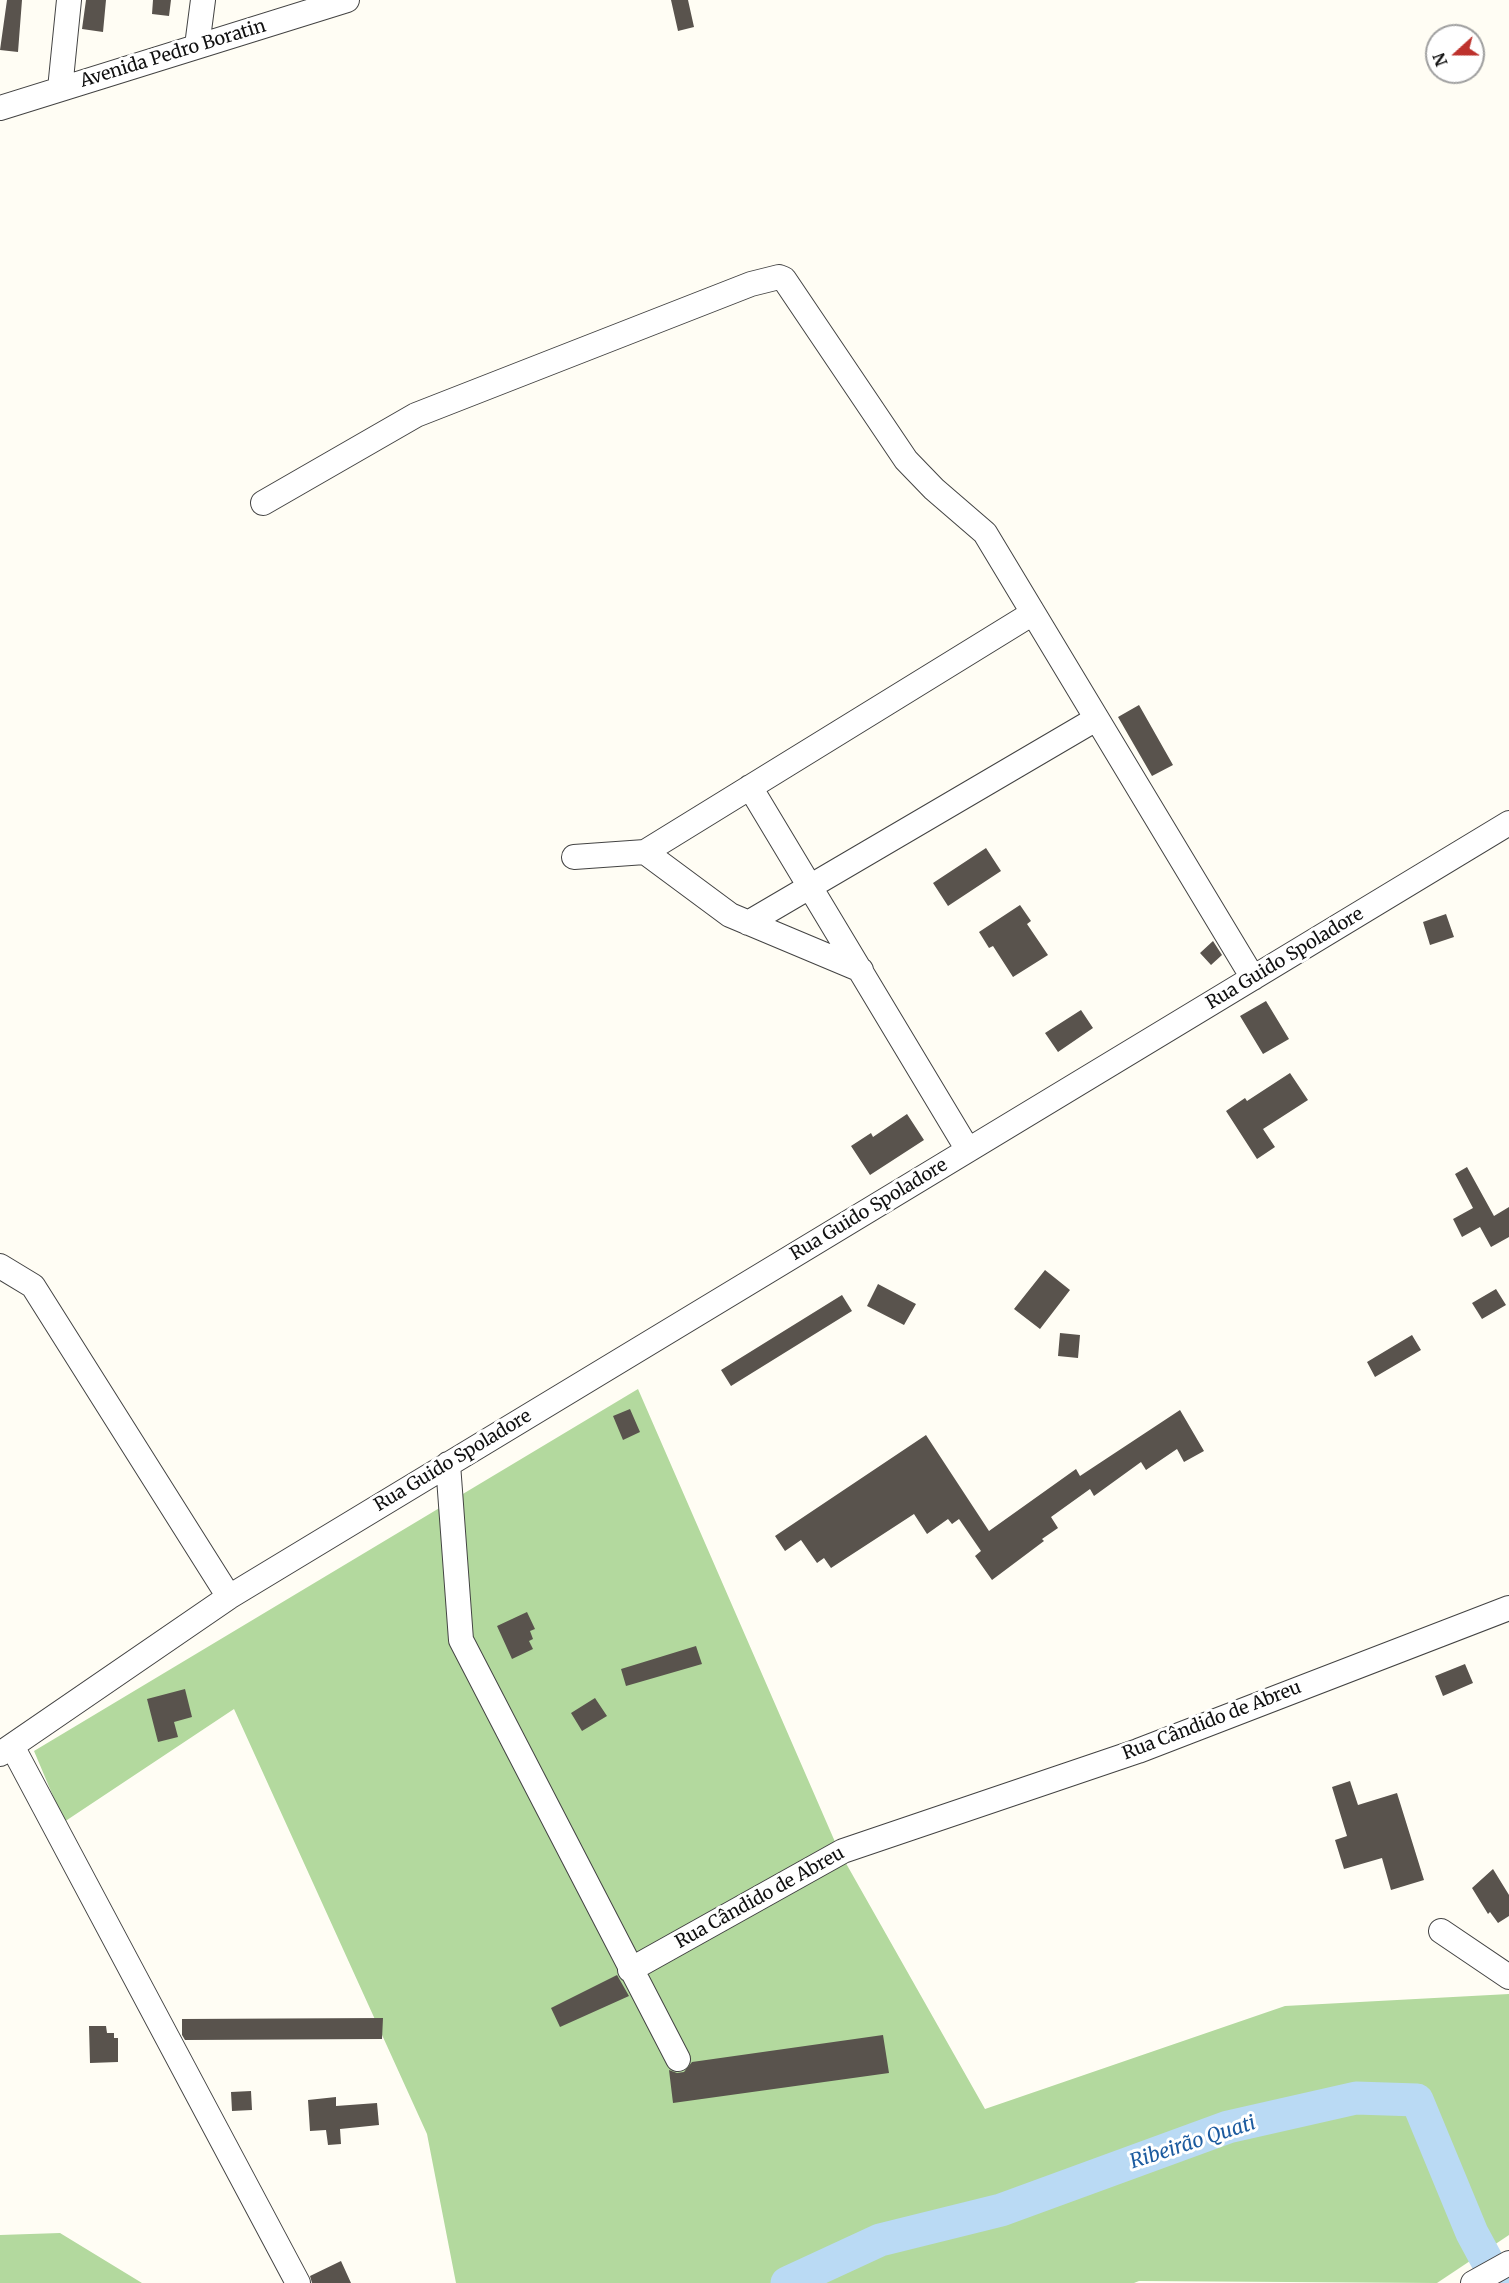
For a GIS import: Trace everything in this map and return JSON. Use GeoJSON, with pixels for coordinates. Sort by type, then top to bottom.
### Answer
{"type":"FeatureCollection","features":[{"type":"Feature","properties":{"kind":"street"},"geometry":{"type":"LineString","coordinates":[[60,89],[69,0]]}},
{"type":"Feature","properties":{"kind":"street"},"geometry":{"type":"LineString","coordinates":[[197,46],[202,0]]}},
{"type":"Feature","properties":{"kind":"street","name":"Avenida Pedro Boratin"},"geometry":{"type":"LineString","coordinates":[[0,108],[347,0]]}},
{"type":"Feature","properties":{"kind":"street"},"geometry":{"type":"LineString","coordinates":[[263,503],[416,415],[751,284],[779,277],[784,279],[906,460],[934,489],[986,533],[1253,978]]}},
{"type":"Feature","properties":{"kind":"street"},"geometry":{"type":"LineString","coordinates":[[574,857],[645,852],[1033,613]]}},
{"type":"Feature","properties":{"kind":"street"},"geometry":{"type":"LineString","coordinates":[[748,923],[1096,718]]}},
{"type":"Feature","properties":{"kind":"street"},"geometry":{"type":"LineString","coordinates":[[750,787],[968,1150]]}},
{"type":"Feature","properties":{"kind":"street","name":"Rua Guido Spoladore"},"geometry":{"type":"LineString","coordinates":[[6,1750],[229,1597],[1509,823]]}},
{"type":"Feature","properties":{"kind":"street"},"geometry":{"type":"LineString","coordinates":[[645,852],[729,915],[861,970]]}},
{"type":"Feature","properties":{"kind":"street"},"geometry":{"type":"LineString","coordinates":[[0,1266],[33,1286],[229,1597]]}},
{"type":"Feature","properties":{"kind":"street"},"geometry":{"type":"LineString","coordinates":[[448,1464],[461,1640],[678,2059]]}},
{"type":"Feature","properties":{"kind":"street","name":"Rua Cândido de Abreu"},"geometry":{"type":"LineString","coordinates":[[630,1970],[843,1851],[1138,1751],[1509,1608]]}},
{"type":"Feature","properties":{"kind":"street"},"geometry":{"type":"LineString","coordinates":[[6,1750],[298,2283]]}},
{"type":"Feature","properties":{"kind":"street"},"geometry":{"type":"LineString","coordinates":[[1441,1931],[1509,1977]]}},
{"type":"Feature","properties":{"kind":"street"},"geometry":{"type":"LineString","coordinates":[[1473,2283],[1509,2263]]}},
{"type":"Feature","properties":{"kind":"green space"},"geometry":{"type":"Polygon","coordinates":[[[638,1389],[839,1851],[985,2109],[1285,2006],[1509,1994],[1509,2235],[1437,2283],[1139,2281],[1134,2283],[456,2283],[427,2134],[234,1709],[64,1822],[34,1751],[638,1389]]]}},
{"type":"Feature","properties":{"kind":"green space"},"geometry":{"type":"Polygon","coordinates":[[[60,2233],[142,2283],[0,2283],[0,2235],[60,2233]]]}},
{"type":"Feature","properties":{"kind":"building"},"geometry":{"type":"Polygon","coordinates":[[[7,0],[22,0],[18,52],[0,50],[7,0]]]}},
{"type":"Feature","properties":{"kind":"building"},"geometry":{"type":"Polygon","coordinates":[[[86,0],[106,0],[103,32],[82,29],[86,0]]]}},
{"type":"Feature","properties":{"kind":"building"},"geometry":{"type":"Polygon","coordinates":[[[153,0],[171,0],[169,16],[152,14],[153,0]]]}},
{"type":"Feature","properties":{"kind":"building"},"geometry":{"type":"Polygon","coordinates":[[[671,0],[688,0],[694,27],[678,31],[671,0]]]}},
{"type":"Feature","properties":{"kind":"building"},"geometry":{"type":"Polygon","coordinates":[[[1139,705],[1173,765],[1152,776],[1118,717],[1139,705]]]}},
{"type":"Feature","properties":{"kind":"building"},"geometry":{"type":"Polygon","coordinates":[[[986,848],[1001,871],[948,906],[933,883],[986,848]]]}},
{"type":"Feature","properties":{"kind":"building"},"geometry":{"type":"Polygon","coordinates":[[[1020,905],[1031,921],[1027,924],[1048,955],[1013,977],[993,946],[989,948],[979,932],[1020,905]]]}},
{"type":"Feature","properties":{"kind":"building"},"geometry":{"type":"Polygon","coordinates":[[[1446,914],[1454,937],[1430,945],[1423,922],[1446,914]]]}},
{"type":"Feature","properties":{"kind":"building"},"geometry":{"type":"Polygon","coordinates":[[[1213,941],[1222,955],[1211,965],[1200,953],[1213,941]]]}},
{"type":"Feature","properties":{"kind":"building"},"geometry":{"type":"Polygon","coordinates":[[[1266,1001],[1289,1039],[1263,1054],[1240,1016],[1266,1001]]]}},
{"type":"Feature","properties":{"kind":"building"},"geometry":{"type":"Polygon","coordinates":[[[1081,1010],[1093,1028],[1058,1052],[1045,1033],[1081,1010]]]}},
{"type":"Feature","properties":{"kind":"building"},"geometry":{"type":"Polygon","coordinates":[[[1290,1073],[1308,1100],[1263,1129],[1275,1147],[1257,1159],[1226,1111],[1245,1098],[1247,1101],[1290,1073]]]}},
{"type":"Feature","properties":{"kind":"building"},"geometry":{"type":"Polygon","coordinates":[[[907,1114],[924,1140],[870,1175],[851,1146],[871,1133],[873,1137],[907,1114]]]}},
{"type":"Feature","properties":{"kind":"building"},"geometry":{"type":"Polygon","coordinates":[[[1467,1167],[1494,1216],[1509,1207],[1509,1237],[1491,1247],[1480,1227],[1462,1237],[1453,1219],[1473,1208],[1455,1174],[1467,1167]]]}},
{"type":"Feature","properties":{"kind":"building"},"geometry":{"type":"Polygon","coordinates":[[[1045,1270],[1070,1290],[1040,1329],[1014,1309],[1045,1270]]]}},
{"type":"Feature","properties":{"kind":"building"},"geometry":{"type":"Polygon","coordinates":[[[878,1284],[916,1304],[904,1325],[867,1306],[878,1284]]]}},
{"type":"Feature","properties":{"kind":"building"},"geometry":{"type":"Polygon","coordinates":[[[1496,1289],[1506,1305],[1482,1319],[1472,1303],[1496,1289]]]}},
{"type":"Feature","properties":{"kind":"building"},"geometry":{"type":"Polygon","coordinates":[[[842,1295],[852,1311],[731,1386],[721,1370],[842,1295]]]}},
{"type":"Feature","properties":{"kind":"building"},"geometry":{"type":"Polygon","coordinates":[[[1060,1333],[1080,1335],[1078,1358],[1058,1356],[1060,1333]]]}},
{"type":"Feature","properties":{"kind":"building"},"geometry":{"type":"Polygon","coordinates":[[[1412,1335],[1421,1350],[1375,1377],[1367,1362],[1412,1335]]]}},
{"type":"Feature","properties":{"kind":"building"},"geometry":{"type":"Polygon","coordinates":[[[630,1409],[640,1432],[623,1440],[613,1416],[630,1409]]]}},
{"type":"Feature","properties":{"kind":"building"},"geometry":{"type":"Polygon","coordinates":[[[1180,1410],[1204,1451],[1184,1462],[1177,1449],[1146,1470],[1141,1462],[1094,1496],[1090,1489],[1051,1517],[1058,1528],[1042,1539],[1044,1541],[992,1580],[975,1556],[981,1551],[959,1519],[952,1524],[948,1519],[927,1534],[914,1514],[831,1568],[824,1558],[817,1563],[801,1540],[785,1551],[775,1536],[926,1435],[989,1531],[1076,1469],[1080,1476],[1180,1410]]]}},
{"type":"Feature","properties":{"kind":"building"},"geometry":{"type":"Polygon","coordinates":[[[527,1612],[535,1629],[530,1631],[533,1639],[529,1641],[533,1649],[512,1659],[497,1626],[527,1612]]]}},
{"type":"Feature","properties":{"kind":"building"},"geometry":{"type":"Polygon","coordinates":[[[696,1646],[702,1664],[626,1686],[621,1669],[696,1646]]]}},
{"type":"Feature","properties":{"kind":"building"},"geometry":{"type":"Polygon","coordinates":[[[1465,1664],[1473,1683],[1443,1696],[1435,1676],[1465,1664]]]}},
{"type":"Feature","properties":{"kind":"building"},"geometry":{"type":"Polygon","coordinates":[[[185,1689],[192,1717],[174,1722],[178,1737],[158,1742],[147,1699],[185,1689]]]}},
{"type":"Feature","properties":{"kind":"building"},"geometry":{"type":"Polygon","coordinates":[[[595,1698],[607,1716],[582,1731],[571,1713],[595,1698]]]}},
{"type":"Feature","properties":{"kind":"building"},"geometry":{"type":"Polygon","coordinates":[[[1350,1781],[1358,1805],[1397,1793],[1424,1880],[1391,1890],[1382,1858],[1344,1869],[1335,1840],[1347,1836],[1332,1787],[1350,1781]]]}},
{"type":"Feature","properties":{"kind":"building"},"geometry":{"type":"Polygon","coordinates":[[[1493,1869],[1509,1895],[1509,1916],[1498,1923],[1490,1912],[1488,1914],[1472,1888],[1493,1869]]]}},
{"type":"Feature","properties":{"kind":"building"},"geometry":{"type":"Polygon","coordinates":[[[617,1975],[629,1996],[560,2027],[551,2008],[617,1975]]]}},
{"type":"Feature","properties":{"kind":"building"},"geometry":{"type":"Polygon","coordinates":[[[383,2018],[382,2039],[185,2040],[182,2035],[182,2019],[383,2018]]]}},
{"type":"Feature","properties":{"kind":"building"},"geometry":{"type":"Polygon","coordinates":[[[89,2026],[106,2026],[107,2033],[114,2033],[114,2038],[118,2038],[118,2062],[90,2063],[89,2026]]]}},
{"type":"Feature","properties":{"kind":"building"},"geometry":{"type":"Polygon","coordinates":[[[883,2035],[889,2073],[673,2103],[669,2070],[677,2073],[684,2072],[692,2062],[883,2035]]]}},
{"type":"Feature","properties":{"kind":"building"},"geometry":{"type":"Polygon","coordinates":[[[251,2091],[252,2110],[232,2111],[231,2092],[251,2091]]]}},
{"type":"Feature","properties":{"kind":"building"},"geometry":{"type":"Polygon","coordinates":[[[336,2097],[336,2106],[377,2103],[379,2125],[340,2129],[341,2144],[328,2145],[326,2130],[310,2131],[308,2100],[336,2097]]]}},
{"type":"Feature","properties":{"kind":"building"},"geometry":{"type":"Polygon","coordinates":[[[341,2261],[351,2283],[312,2283],[310,2276],[341,2261]]]}},
{"type":"Feature","properties":{"kind":"waterway","name":"Ribeirão Quati"},"geometry":{"type":"LineString","coordinates":[[787,2283],[880,2240],[1001,2210],[1228,2127],[1356,2098],[1417,2100],[1472,2233],[1499,2283]]}}]}
